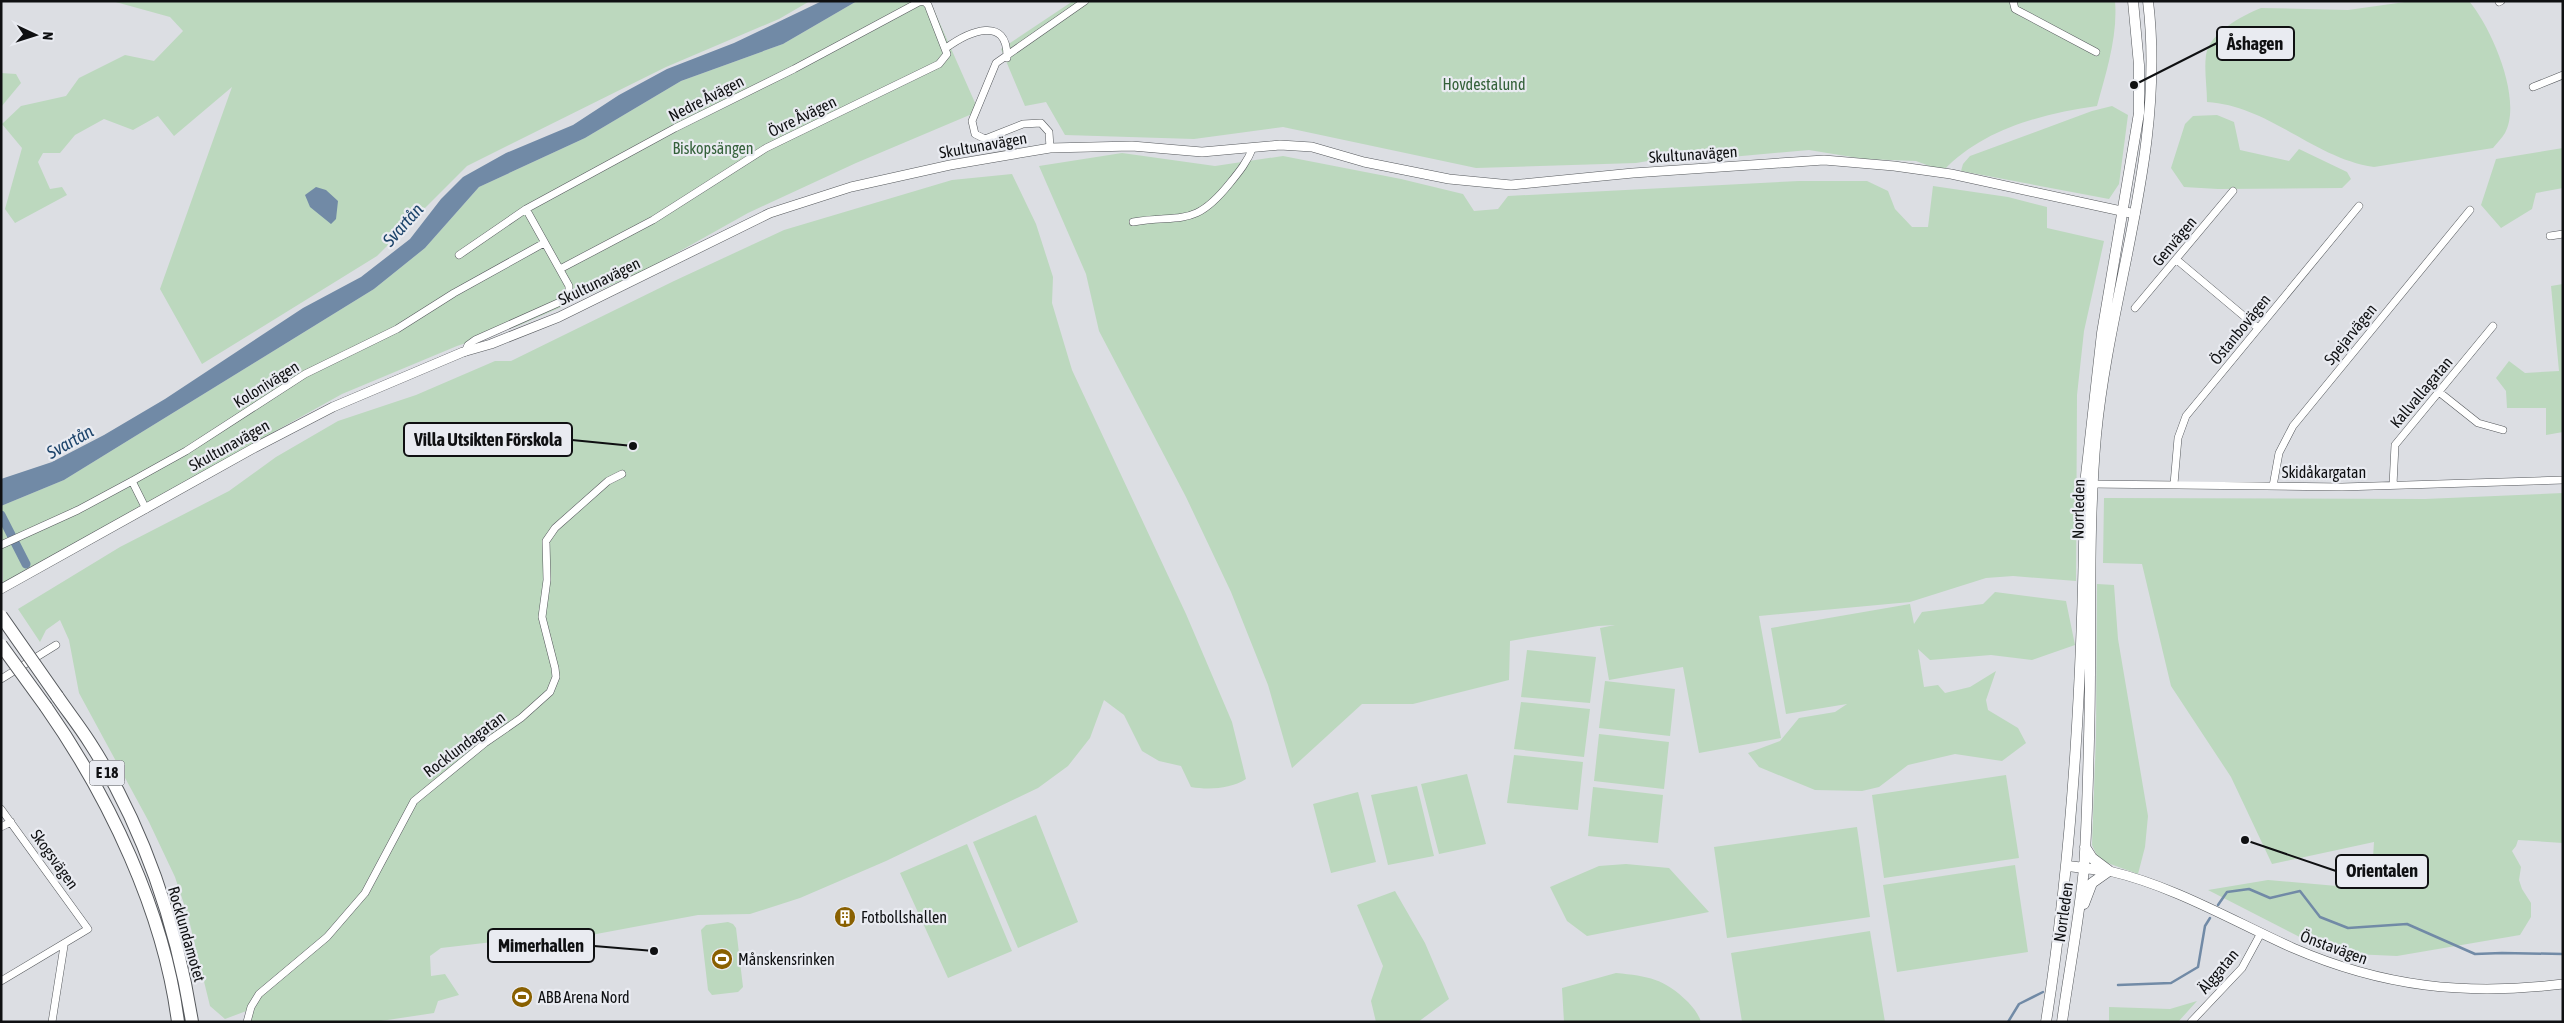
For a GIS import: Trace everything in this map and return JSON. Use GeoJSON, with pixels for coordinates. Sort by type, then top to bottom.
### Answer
{"type":"FeatureCollection","features":[{"type":"Feature","properties":{"kind":"highway","name":"Rocklundamotet"},"geometry":{"type":"LineString","coordinates":[[1,616],[101,762],[130,819],[146,856],[172,932],[187,990],[192,1022]]}},
{"type":"Feature","properties":{"kind":"highway","name":"E 18"},"geometry":{"type":"LineString","coordinates":[[1,645],[46,707],[96,786],[139,877],[157,929],[176,1007],[177,1022]]}},
{"type":"Feature","properties":{"kind":"main road","name":"Norrleden"},"geometry":{"type":"LineString","coordinates":[[2046,1022],[2068,866],[2089,484],[2100,342],[2139,113],[2139,66],[2134,1]]}},
{"type":"Feature","properties":{"kind":"main road","name":"Norrleden"},"geometry":{"type":"LineString","coordinates":[[2062,1022],[2084,869],[2090,739],[2089,484],[2104,366],[2145,168],[2149,132],[2152,42],[2148,1]]}},
{"type":"Feature","properties":{"kind":"main road"},"geometry":{"type":"LineString","coordinates":[[2085,846],[2092,858],[2109,871]]}},
{"type":"Feature","properties":{"kind":"main road"},"geometry":{"type":"LineString","coordinates":[[2068,866],[2109,871]]}},
{"type":"Feature","properties":{"kind":"main road"},"geometry":{"type":"LineString","coordinates":[[2077,920],[2083,912],[2086,896],[2092,883],[2109,871]]}},
{"type":"Feature","properties":{"kind":"street"},"geometry":{"type":"LineString","coordinates":[[1050,148],[1049,132],[1046,127],[1036,122],[1023,124],[985,139],[973,130],[972,122],[996,63],[1007,58],[1084,1]]}},
{"type":"Feature","properties":{"kind":"street"},"geometry":{"type":"LineString","coordinates":[[2013,1],[2014,9],[2096,52]]}},
{"type":"Feature","properties":{"kind":"street","name":"Nedre Åvägen"},"geometry":{"type":"LineString","coordinates":[[460,255],[526,209],[579,183],[675,128],[794,69],[919,2],[928,4],[946,48]]}},
{"type":"Feature","properties":{"kind":"street"},"geometry":{"type":"LineString","coordinates":[[946,48],[965,35],[976,31],[994,32],[1001,35],[1007,44],[1007,58]]}},
{"type":"Feature","properties":{"kind":"street","name":"Övre Åvägen"},"geometry":{"type":"LineString","coordinates":[[560,269],[653,220],[766,148],[939,64],[946,59],[946,48]]}},
{"type":"Feature","properties":{"kind":"street"},"geometry":{"type":"LineString","coordinates":[[2533,87],[2563,75]]}},
{"type":"Feature","properties":{"kind":"street","name":"Skultunavägen"},"geometry":{"type":"LineString","coordinates":[[1,589],[301,423],[465,352],[491,344],[559,317],[770,214],[892,176],[1050,148],[1132,146],[1202,152],[1280,145],[1312,147],[1448,179],[1492,184],[1824,160],[1951,174],[2135,214]]}},
{"type":"Feature","properties":{"kind":"street"},"geometry":{"type":"LineString","coordinates":[[1133,222],[1151,219],[1178,219],[1207,208],[1244,165],[1253,147]]}},
{"type":"Feature","properties":{"kind":"street","name":"Genvägen"},"geometry":{"type":"LineString","coordinates":[[2136,308],[2233,191]]}},
{"type":"Feature","properties":{"kind":"street","name":"Östanbovägen"},"geometry":{"type":"LineString","coordinates":[[2174,484],[2178,438],[2186,416],[2359,206]]}},
{"type":"Feature","properties":{"kind":"street"},"geometry":{"type":"LineString","coordinates":[[465,352],[468,346],[475,340],[569,298],[569,286],[526,209]]}},
{"type":"Feature","properties":{"kind":"street","name":"Spejarvägen"},"geometry":{"type":"LineString","coordinates":[[2273,486],[2281,445],[2293,426],[2470,210]]}},
{"type":"Feature","properties":{"kind":"street"},"geometry":{"type":"LineString","coordinates":[[2550,236],[2563,234]]}},
{"type":"Feature","properties":{"kind":"street","name":"Kolonivägen"},"geometry":{"type":"LineString","coordinates":[[1,544],[22,536],[132,481],[186,451],[305,374],[398,329],[454,293],[544,244]]}},
{"type":"Feature","properties":{"kind":"street"},"geometry":{"type":"LineString","coordinates":[[2177,260],[2258,328]]}},
{"type":"Feature","properties":{"kind":"street","name":"Kallvallagatan"},"geometry":{"type":"LineString","coordinates":[[2393,485],[2395,446],[2494,326]]}},
{"type":"Feature","properties":{"kind":"street"},"geometry":{"type":"LineString","coordinates":[[2439,392],[2478,423],[2502,430]]}},
{"type":"Feature","properties":{"kind":"street","name":"Rocklundagatan"},"geometry":{"type":"LineString","coordinates":[[247,1022],[251,1007],[259,994],[328,937],[365,894],[414,801],[485,743],[521,718],[550,692],[556,677],[542,617],[547,580],[546,540],[555,528],[608,481],[622,474]]}},
{"type":"Feature","properties":{"kind":"street","name":"Skidåkargatan"},"geometry":{"type":"LineString","coordinates":[[2089,484],[2342,487],[2563,480]]}},
{"type":"Feature","properties":{"kind":"street"},"geometry":{"type":"LineString","coordinates":[[132,481],[146,509]]}},
{"type":"Feature","properties":{"kind":"street"},"geometry":{"type":"LineString","coordinates":[[1,679],[56,645]]}},
{"type":"Feature","properties":{"kind":"street","name":"Skogsvägen"},"geometry":{"type":"LineString","coordinates":[[1,809],[88,929],[64,946]]}},
{"type":"Feature","properties":{"kind":"street"},"geometry":{"type":"LineString","coordinates":[[1,827],[10,822]]}},
{"type":"Feature","properties":{"kind":"street","name":"Önstavägen"},"geometry":{"type":"LineString","coordinates":[[2109,871],[2146,881],[2339,967],[2404,983],[2437,988],[2486,990],[2563,984]]}},
{"type":"Feature","properties":{"kind":"street","name":"Älggatan"},"geometry":{"type":"LineString","coordinates":[[2191,1022],[2242,968],[2261,933]]}},
{"type":"Feature","properties":{"kind":"street"},"geometry":{"type":"LineString","coordinates":[[1,981],[64,946]]}},
{"type":"Feature","properties":{"kind":"street"},"geometry":{"type":"LineString","coordinates":[[52,1022],[64,946]]}},
{"type":"Feature","properties":{"kind":"green space"},"geometry":{"type":"Polygon","coordinates":[[[112,1],[810,1],[779,19],[666,67],[467,166],[377,256],[202,364],[160,289],[232,87],[174,136],[158,116],[133,130],[104,119],[75,135],[60,153],[43,153],[38,162],[50,189],[62,187],[67,195],[15,223],[5,209],[22,148],[2,124],[21,106],[66,96],[79,78],[125,55],[154,61],[183,31],[170,17],[112,1]]]}},
{"type":"Feature","properties":{"kind":"green space","name":"Biskopsängen"},"geometry":{"type":"Polygon","coordinates":[[[857,1],[930,1],[976,105],[972,114],[856,163],[748,213],[648,269],[518,326],[457,346],[342,394],[3,583],[1,506],[64,480],[374,289],[425,248],[479,187],[585,138],[681,81],[783,44],[857,1]]]}},
{"type":"Feature","properties":{"kind":"green space","name":"Hovdestalund"},"geometry":{"type":"Polygon","coordinates":[[[1073,1],[2115,1],[2115,28],[2097,106],[2034,119],[1995,134],[1959,156],[1943,171],[1916,161],[1864,159],[1809,150],[1676,162],[1660,159],[1636,163],[1476,168],[1283,127],[1194,139],[1065,135],[1046,102],[1025,106],[1001,49],[1073,1]]]}},
{"type":"Feature","properties":{"kind":"green space"},"geometry":{"type":"Polygon","coordinates":[[[2412,1],[2469,1],[2478,13],[2495,45],[2502,64],[2510,102],[2510,119],[2505,133],[2493,148],[2374,167],[2352,162],[2331,154],[2251,113],[2230,106],[2207,102],[2205,61],[2209,47],[2220,32],[2245,15],[2261,8],[2348,10],[2412,1]]]}},
{"type":"Feature","properties":{"kind":"green space"},"geometry":{"type":"Polygon","coordinates":[[[1,73],[16,74],[21,83],[1,107],[1,73]]]}},
{"type":"Feature","properties":{"kind":"green space"},"geometry":{"type":"Polygon","coordinates":[[[2112,106],[2128,115],[2119,184],[2109,199],[1961,171],[1963,164],[1970,156],[2092,111],[2112,106]]]}},
{"type":"Feature","properties":{"kind":"green space"},"geometry":{"type":"Polygon","coordinates":[[[2217,115],[2234,122],[2240,150],[2289,161],[2299,149],[2347,172],[2351,179],[2342,188],[2218,189],[2184,187],[2171,168],[2185,124],[2193,116],[2217,115]]]}},
{"type":"Feature","properties":{"kind":"green space"},"geometry":{"type":"Polygon","coordinates":[[[2563,148],[2563,188],[2536,193],[2532,209],[2501,228],[2481,205],[2496,159],[2563,148]]]}},
{"type":"Feature","properties":{"kind":"green space"},"geometry":{"type":"Polygon","coordinates":[[[1122,153],[1215,166],[1283,156],[1401,179],[1463,194],[1474,211],[1498,209],[1508,196],[1799,181],[1867,181],[1888,191],[1895,209],[1912,227],[1928,227],[1933,186],[2008,197],[2047,207],[2047,228],[2104,241],[2084,331],[2077,395],[2076,581],[2013,576],[1986,578],[1910,602],[1759,616],[1781,738],[1699,753],[1683,667],[1609,680],[1600,628],[1615,625],[1598,626],[1510,641],[1509,680],[1413,704],[1362,704],[1292,768],[1268,685],[1231,592],[1186,497],[1099,331],[1086,274],[1039,166],[1122,153]]]}},
{"type":"Feature","properties":{"kind":"green space"},"geometry":{"type":"Polygon","coordinates":[[[1012,174],[1036,224],[1053,277],[1052,303],[1072,370],[1186,614],[1232,722],[1246,779],[1233,785],[1219,788],[1191,787],[1181,766],[1159,761],[1142,751],[1124,715],[1104,700],[1090,738],[1068,766],[1038,788],[886,861],[800,898],[750,914],[698,915],[575,938],[561,934],[441,948],[430,956],[431,976],[445,974],[459,995],[438,1001],[434,1013],[374,1022],[248,1022],[249,1010],[225,1019],[210,1006],[188,916],[175,877],[149,822],[79,693],[69,640],[60,620],[46,630],[40,642],[18,609],[120,547],[229,491],[276,457],[338,421],[416,395],[495,361],[511,361],[674,281],[784,230],[952,180],[1012,174]]]}},
{"type":"Feature","properties":{"kind":"green space"},"geometry":{"type":"Polygon","coordinates":[[[2563,284],[2563,432],[2546,435],[2546,408],[2507,408],[2506,391],[2496,378],[2509,361],[2525,373],[2559,371],[2551,286],[2563,284]]]}},
{"type":"Feature","properties":{"kind":"green space"},"geometry":{"type":"Polygon","coordinates":[[[2563,493],[2563,843],[2518,840],[2512,851],[2521,867],[2519,880],[2522,889],[2531,903],[2531,917],[2520,935],[2397,956],[2331,953],[2208,890],[2268,880],[2371,889],[2374,842],[2272,864],[2231,777],[2171,686],[2142,564],[2103,563],[2104,498],[2425,499],[2563,493]]]}},
{"type":"Feature","properties":{"kind":"green space"},"geometry":{"type":"Polygon","coordinates":[[[2097,584],[2114,585],[2118,639],[2148,816],[2145,847],[2138,874],[2099,860],[2092,845],[2096,736],[2097,584]]]}},
{"type":"Feature","properties":{"kind":"green space"},"geometry":{"type":"Polygon","coordinates":[[[1995,592],[2066,601],[2075,645],[2032,660],[1991,655],[1930,660],[1918,649],[1924,687],[1938,685],[1945,693],[1970,687],[1996,671],[1986,700],[1988,710],[2018,728],[2026,743],[2002,761],[1955,754],[1908,765],[1879,787],[1862,791],[1815,790],[1759,767],[1748,753],[1780,741],[1799,718],[1835,712],[1847,704],[1786,714],[1771,628],[1910,604],[1914,624],[1922,612],[1983,604],[1995,592]]]}},
{"type":"Feature","properties":{"kind":"green space"},"geometry":{"type":"Polygon","coordinates":[[[1527,650],[1596,657],[1590,703],[1521,697],[1527,650]]]}},
{"type":"Feature","properties":{"kind":"green space"},"geometry":{"type":"Polygon","coordinates":[[[1605,681],[1675,689],[1670,736],[1599,728],[1605,681]]]}},
{"type":"Feature","properties":{"kind":"green space"},"geometry":{"type":"Polygon","coordinates":[[[1521,702],[1590,709],[1584,757],[1514,749],[1521,702]]]}},
{"type":"Feature","properties":{"kind":"green space"},"geometry":{"type":"Polygon","coordinates":[[[1599,734],[1669,742],[1664,789],[1594,781],[1599,734]]]}},
{"type":"Feature","properties":{"kind":"green space"},"geometry":{"type":"Polygon","coordinates":[[[1514,755],[1583,762],[1578,810],[1507,803],[1514,755]]]}},
{"type":"Feature","properties":{"kind":"green space"},"geometry":{"type":"Polygon","coordinates":[[[1467,774],[1486,844],[1439,854],[1421,784],[1467,774]]]}},
{"type":"Feature","properties":{"kind":"green space"},"geometry":{"type":"Polygon","coordinates":[[[2006,775],[2019,858],[1884,878],[1872,795],[2006,775]]]}},
{"type":"Feature","properties":{"kind":"green space"},"geometry":{"type":"Polygon","coordinates":[[[1417,786],[1434,856],[1388,865],[1371,795],[1417,786]]]}},
{"type":"Feature","properties":{"kind":"green space"},"geometry":{"type":"Polygon","coordinates":[[[1593,787],[1663,795],[1658,843],[1588,836],[1593,787]]]}},
{"type":"Feature","properties":{"kind":"green space"},"geometry":{"type":"Polygon","coordinates":[[[1358,792],[1376,862],[1331,873],[1313,804],[1358,792]]]}},
{"type":"Feature","properties":{"kind":"green space"},"geometry":{"type":"Polygon","coordinates":[[[1036,815],[1078,922],[1018,948],[973,842],[1036,815]]]}},
{"type":"Feature","properties":{"kind":"green space"},"geometry":{"type":"Polygon","coordinates":[[[1857,827],[1870,917],[1727,938],[1714,847],[1857,827]]]}},
{"type":"Feature","properties":{"kind":"green space"},"geometry":{"type":"Polygon","coordinates":[[[967,844],[1012,951],[948,978],[900,873],[967,844]]]}},
{"type":"Feature","properties":{"kind":"green space"},"geometry":{"type":"Polygon","coordinates":[[[1626,864],[1669,868],[1709,912],[1587,936],[1567,921],[1550,887],[1599,866],[1626,864]]]}},
{"type":"Feature","properties":{"kind":"green space"},"geometry":{"type":"Polygon","coordinates":[[[2015,865],[2028,952],[1897,972],[1883,885],[2015,865]]]}},
{"type":"Feature","properties":{"kind":"green space"},"geometry":{"type":"Polygon","coordinates":[[[1395,891],[1425,943],[1449,999],[1418,1022],[1376,1022],[1371,1001],[1383,966],[1357,905],[1395,891]]]}},
{"type":"Feature","properties":{"kind":"green space","name":"Månskensrinken"},"geometry":{"type":"Polygon","coordinates":[[[728,922],[736,928],[743,987],[738,992],[712,995],[708,990],[701,930],[706,925],[728,922]]]}},
{"type":"Feature","properties":{"kind":"green space"},"geometry":{"type":"Polygon","coordinates":[[[1870,931],[1885,1022],[1742,1022],[1731,953],[1870,931]]]}},
{"type":"Feature","properties":{"kind":"green space"},"geometry":{"type":"Polygon","coordinates":[[[1616,973],[1647,977],[1672,988],[1688,1002],[1701,1022],[1564,1022],[1562,988],[1616,973]]]}},
{"type":"Feature","properties":{"kind":"green space"},"geometry":{"type":"Polygon","coordinates":[[[2197,1001],[2178,1022],[2109,1022],[2109,1007],[2170,1009],[2197,1001]]]}},
{"type":"Feature","properties":{"kind":"water"},"geometry":{"type":"Polygon","coordinates":[[[822,1],[857,1],[783,44],[681,81],[585,138],[479,187],[425,248],[374,289],[64,480],[1,506],[1,479],[52,462],[104,435],[165,399],[303,308],[361,277],[410,239],[441,199],[463,177],[506,153],[573,125],[619,95],[667,69],[734,43],[822,1]]]}},
{"type":"Feature","properties":{"kind":"water"},"geometry":{"type":"Polygon","coordinates":[[[316,187],[326,190],[338,201],[336,219],[331,224],[310,207],[305,195],[316,187]]]}},
{"type":"Feature","properties":{"kind":"waterway"},"geometry":{"type":"LineString","coordinates":[[1,515],[26,564]]}},
{"type":"Feature","properties":{"kind":"waterway"},"geometry":{"type":"LineString","coordinates":[[2218,905],[2227,892],[2249,889],[2270,898],[2300,891],[2320,917],[2348,928],[2407,924],[2475,954],[2563,954]]}},
{"type":"Feature","properties":{"kind":"waterway"},"geometry":{"type":"LineString","coordinates":[[2118,985],[2171,983],[2198,967],[2205,926],[2210,918]]}},
{"type":"Feature","properties":{"kind":"waterway"},"geometry":{"type":"LineString","coordinates":[[2008,1022],[2019,1004],[2043,992]]}},
{"type":"Feature","properties":{"kind":"place","name":"Åshagen"},"geometry":{"type":"Point","coordinates":[2134,85]}},
{"type":"Feature","properties":{"kind":"place","name":"Villa Utsikten Förskola"},"geometry":{"type":"Point","coordinates":[633,446]}},
{"type":"Feature","properties":{"kind":"place","name":"Orientalen"},"geometry":{"type":"Point","coordinates":[2245,840]}},
{"type":"Feature","properties":{"kind":"place","name":"Fotbollshallen"},"geometry":{"type":"Point","coordinates":[845,917]}},
{"type":"Feature","properties":{"kind":"place","name":"Mimerhallen"},"geometry":{"type":"Point","coordinates":[654,951]}},
{"type":"Feature","properties":{"kind":"place","name":"Månskensrinken"},"geometry":{"type":"Point","coordinates":[722,959]}},
{"type":"Feature","properties":{"kind":"place","name":"ABB Arena Nord"},"geometry":{"type":"Point","coordinates":[522,997]}},
{"type":"Feature","properties":{"kind":"water label","name":"Svartån"},"geometry":{"type":"Point","coordinates":[403,225]}},
{"type":"Feature","properties":{"kind":"water label","name":"Svartån"},"geometry":{"type":"Point","coordinates":[70,442]}}]}
